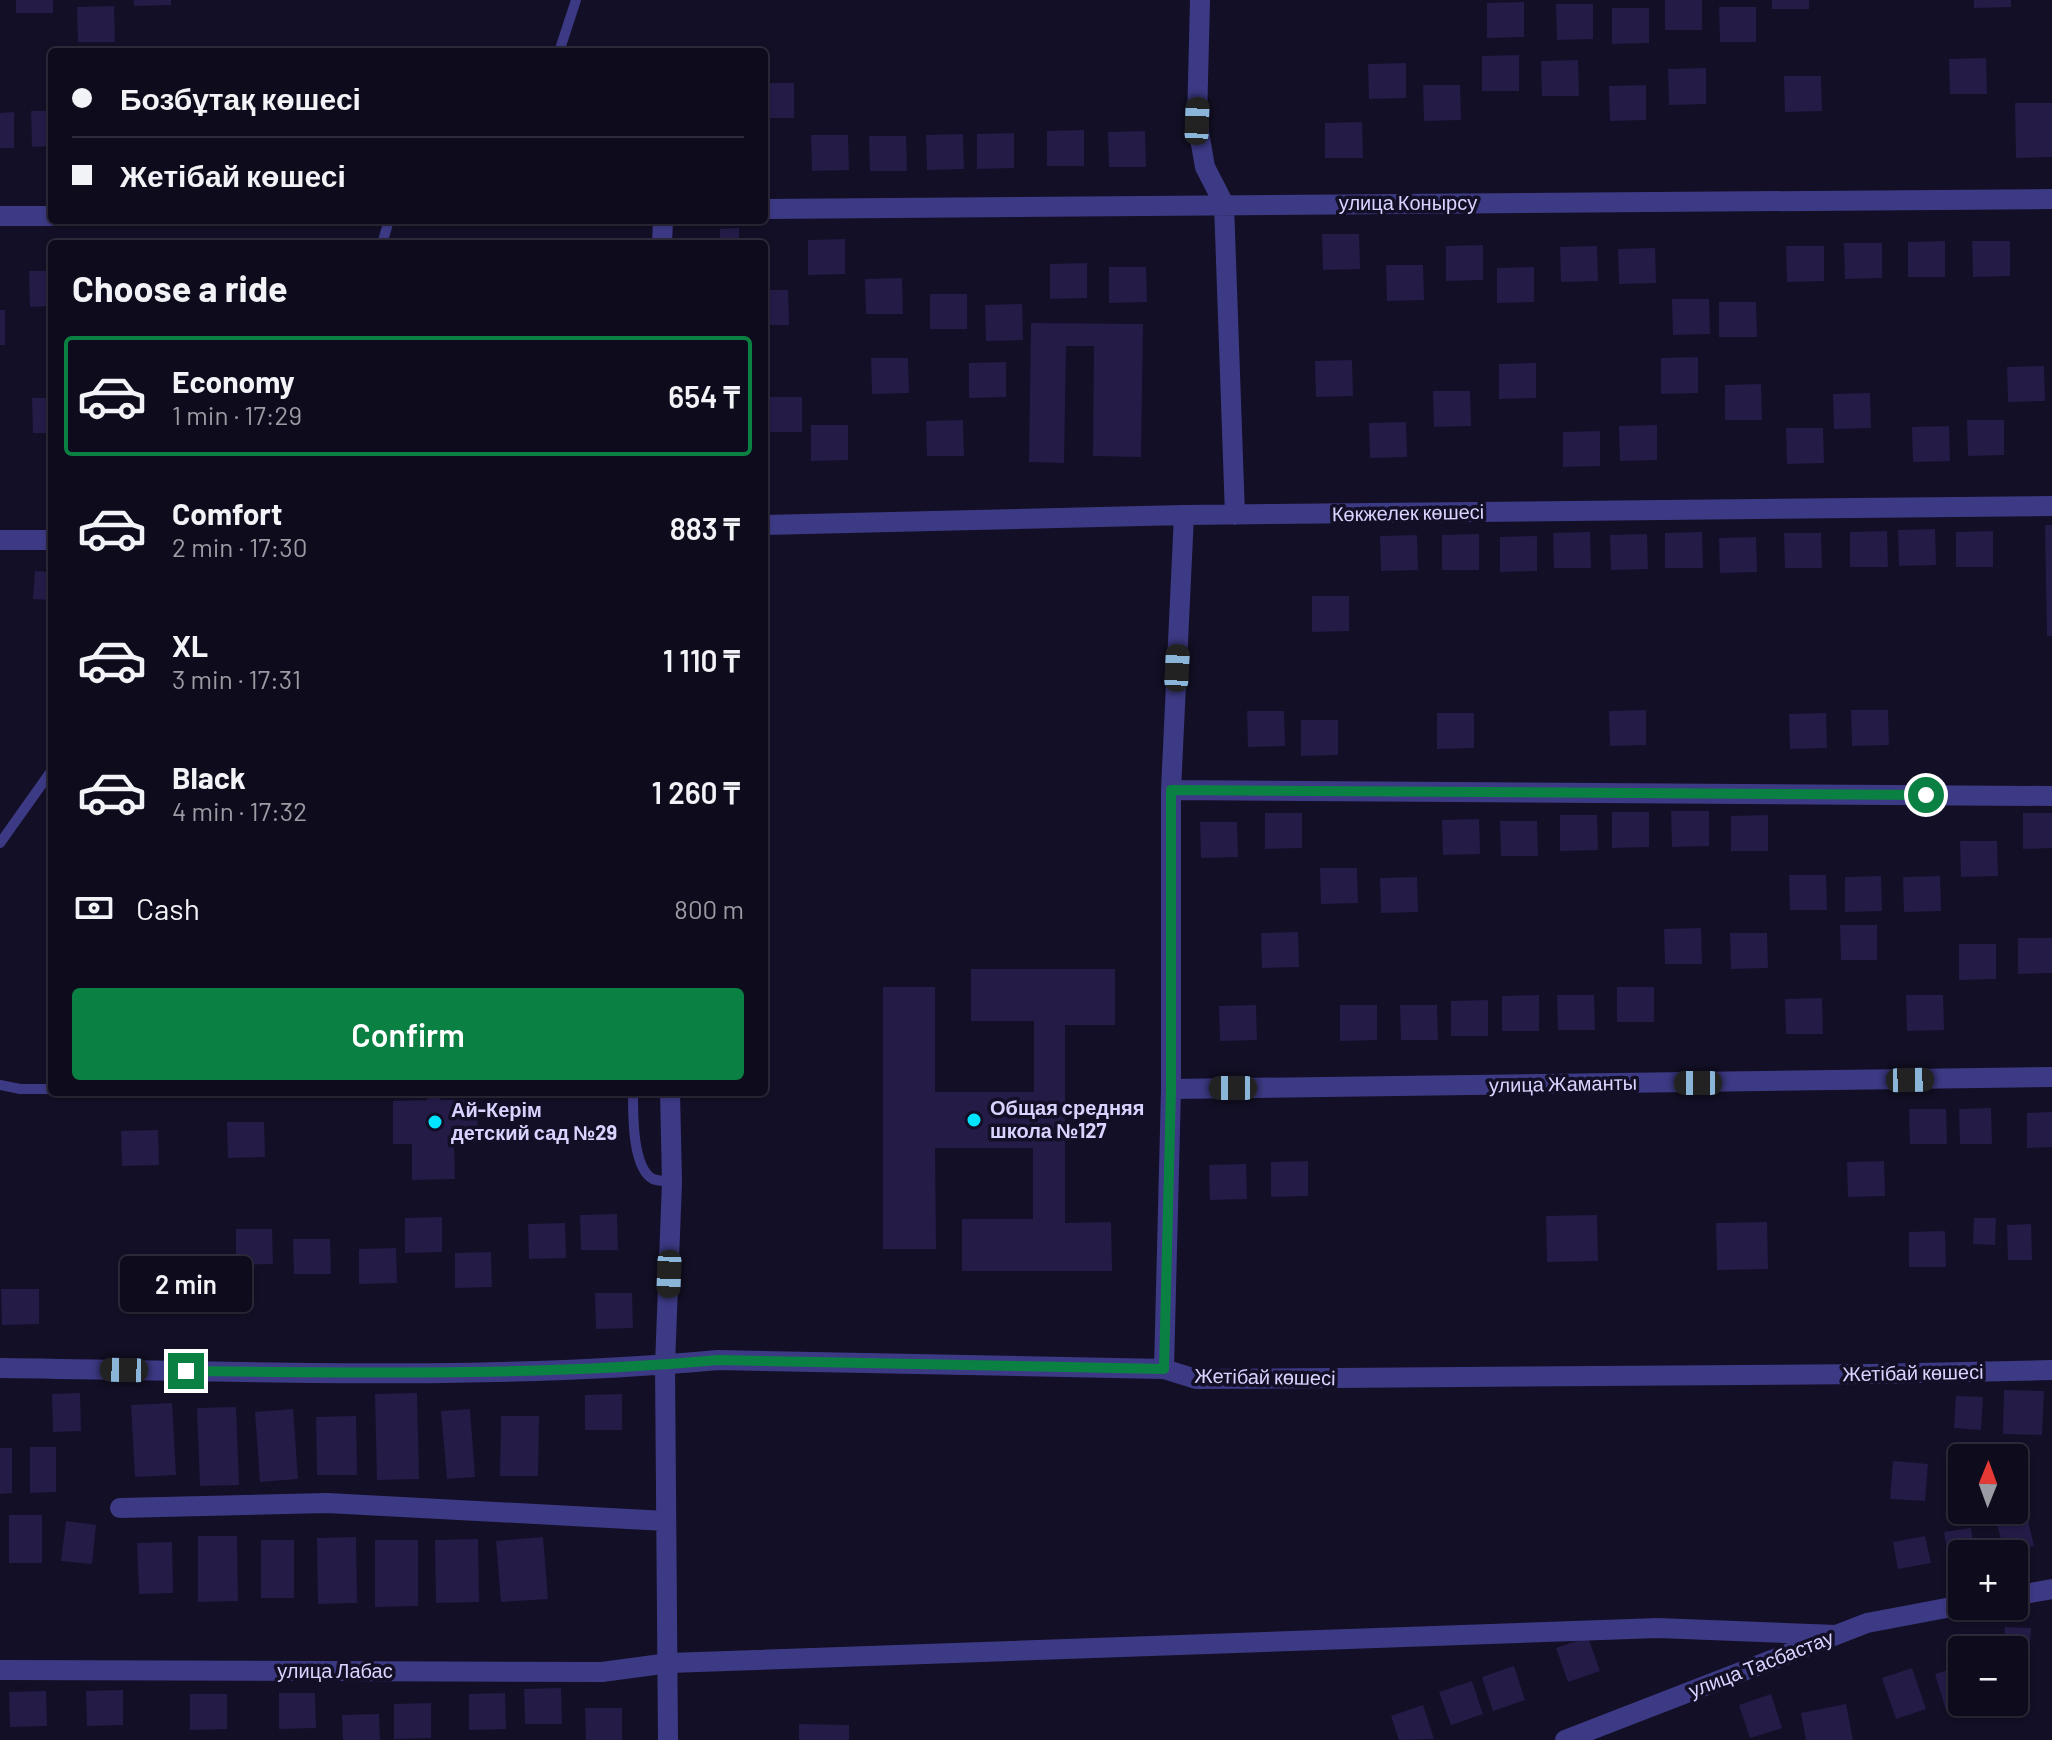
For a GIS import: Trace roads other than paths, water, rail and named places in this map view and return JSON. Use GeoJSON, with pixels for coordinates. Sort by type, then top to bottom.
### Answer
{"type":"FeatureCollection","features":[{"type":"Feature","properties":{"kind":"street"},"geometry":{"type":"LineString","coordinates":[[1200,0],[1197,121],[1205,167],[1224,204],[1235,515]]}},
{"type":"Feature","properties":{"kind":"street","name":"улица Конырсу"},"geometry":{"type":"LineString","coordinates":[[768,209],[2052,199]]}},
{"type":"Feature","properties":{"kind":"street"},"geometry":{"type":"LineString","coordinates":[[0,216],[48,216]]}},
{"type":"Feature","properties":{"kind":"street","name":"Көкжелек көшесі"},"geometry":{"type":"LineString","coordinates":[[768,525],[1184,515],[2052,506]]}},
{"type":"Feature","properties":{"kind":"street"},"geometry":{"type":"LineString","coordinates":[[1164,1369],[1171,1089],[1171,790],[1184,515]]}},
{"type":"Feature","properties":{"kind":"street"},"geometry":{"type":"LineString","coordinates":[[0,540],[48,540]]}},
{"type":"Feature","properties":{"kind":"street"},"geometry":{"type":"LineString","coordinates":[[1171,790],[2052,796]]}},
{"type":"Feature","properties":{"kind":"street","name":"улица Жаманты"},"geometry":{"type":"LineString","coordinates":[[1171,1089],[2052,1077]]}},
{"type":"Feature","properties":{"kind":"street"},"geometry":{"type":"LineString","coordinates":[[668,1740],[665,1365],[672,1182],[670,1096]]}},
{"type":"Feature","properties":{"kind":"street","name":"Жетібай көшесі"},"geometry":{"type":"LineString","coordinates":[[0,1368],[434,1374],[718,1360],[1164,1369],[1196,1379],[2052,1370]]}},
{"type":"Feature","properties":{"kind":"street"},"geometry":{"type":"LineString","coordinates":[[120,1508],[327,1503],[666,1521]]}},
{"type":"Feature","properties":{"kind":"street"},"geometry":{"type":"LineString","coordinates":[[2028,1593],[2052,1589]]}},
{"type":"Feature","properties":{"kind":"street","name":"улица Тасбастау"},"geometry":{"type":"LineString","coordinates":[[1565,1740],[1867,1623],[1948,1608]]}},
{"type":"Feature","properties":{"kind":"street","name":"улица Лабас"},"geometry":{"type":"LineString","coordinates":[[0,1670],[602,1672],[669,1663],[1658,1628],[1836,1635]]}},
{"type":"Feature","properties":{"kind":"lane"},"geometry":{"type":"LineString","coordinates":[[560,48],[576,0]]}},
{"type":"Feature","properties":{"kind":"lane"},"geometry":{"type":"LineString","coordinates":[[0,843],[48,776]]}},
{"type":"Feature","properties":{"kind":"lane"},"geometry":{"type":"LineString","coordinates":[[0,1085],[48,1089]]}},
{"type":"Feature","properties":{"kind":"lane"},"geometry":{"type":"LineString","coordinates":[[633,1096],[633,1124],[642,1168],[653,1179],[672,1182]]}},
{"type":"Feature","properties":{"kind":"place","name":"Общая средняя школа №127"},"geometry":{"type":"Point","coordinates":[974,1120]}},
{"type":"Feature","properties":{"kind":"place","name":"Ай-Керім детский сад №29"},"geometry":{"type":"Point","coordinates":[435,1122]}}]}
